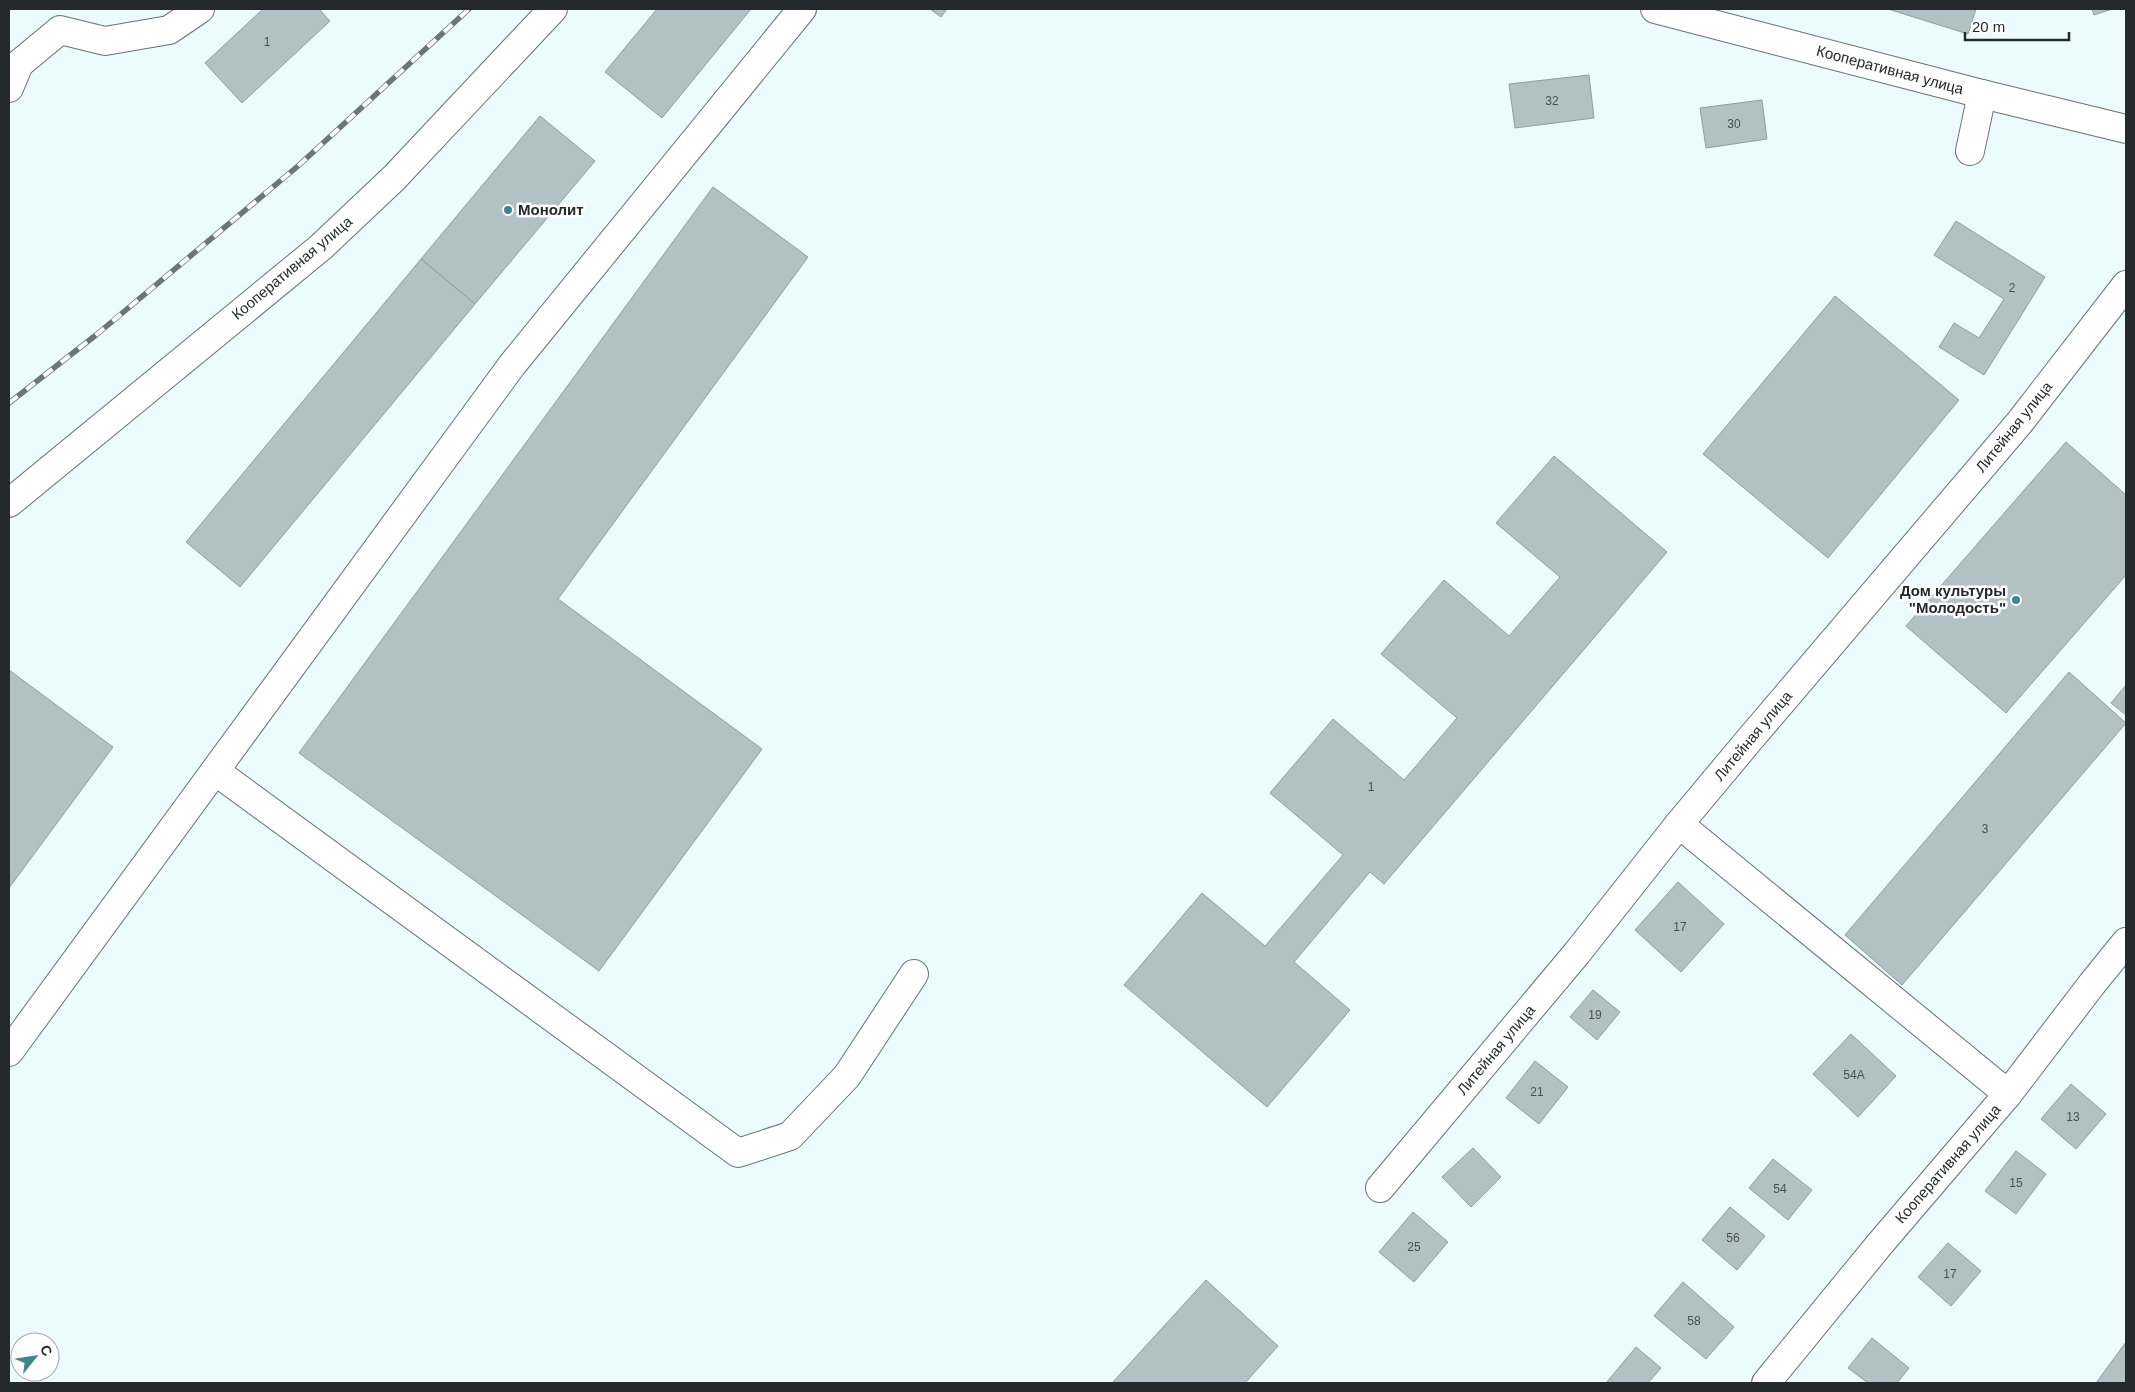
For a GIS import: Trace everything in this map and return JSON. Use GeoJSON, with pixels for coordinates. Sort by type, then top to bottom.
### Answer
{"type":"FeatureCollection","features":[{"type":"Feature","properties":{"kind":"street"},"geometry":{"type":"LineString","coordinates":[[9,88],[19,64],[60,30],[105,41],[169,30],[200,9]]}},
{"type":"Feature","properties":{"kind":"street","name":"Кооперативная улица"},"geometry":{"type":"LineString","coordinates":[[9,503],[321,247],[394,178],[553,9]]}},
{"type":"Feature","properties":{"kind":"street"},"geometry":{"type":"LineString","coordinates":[[9,1052],[512,365],[802,9]]}},
{"type":"Feature","properties":{"kind":"street","name":"Кооперативная улица"},"geometry":{"type":"LineString","coordinates":[[1656,9],[1982,94],[2126,129]]}},
{"type":"Feature","properties":{"kind":"street"},"geometry":{"type":"LineString","coordinates":[[1970,151],[1982,94]]}},
{"type":"Feature","properties":{"kind":"street","name":"Литейная улица"},"geometry":{"type":"LineString","coordinates":[[1380,1188],[1577,953],[1679,824],[2020,422],[2126,285]]}},
{"type":"Feature","properties":{"kind":"street"},"geometry":{"type":"LineString","coordinates":[[215,771],[738,1153],[790,1136],[847,1076],[914,974]]}},
{"type":"Feature","properties":{"kind":"street"},"geometry":{"type":"LineString","coordinates":[[1679,824],[2008,1094]]}},
{"type":"Feature","properties":{"kind":"street","name":"Кооперативная улица"},"geometry":{"type":"LineString","coordinates":[[1766,1383],[2008,1094],[2126,942]]}},
{"type":"Feature","properties":{"kind":"building"},"geometry":{"type":"Polygon","coordinates":[[[263,9],[319,9],[330,21],[242,103],[205,63],[263,9]]]}},
{"type":"Feature","properties":{"kind":"building"},"geometry":{"type":"Polygon","coordinates":[[[657,9],[751,9],[662,118],[605,72],[657,9]]]}},
{"type":"Feature","properties":{"kind":"building"},"geometry":{"type":"Polygon","coordinates":[[[930,9],[947,9],[941,17],[930,9]]]}},
{"type":"Feature","properties":{"kind":"building"},"geometry":{"type":"Polygon","coordinates":[[[1888,9],[1976,9],[1968,34],[1888,9]]]}},
{"type":"Feature","properties":{"kind":"building"},"geometry":{"type":"Polygon","coordinates":[[[2092,9],[2112,9],[2094,15],[2092,9]]]}},
{"type":"Feature","properties":{"kind":"building"},"geometry":{"type":"Polygon","coordinates":[[[1589,75],[1594,118],[1515,128],[1509,84],[1589,75]]]}},
{"type":"Feature","properties":{"kind":"building"},"geometry":{"type":"Polygon","coordinates":[[[1762,100],[1767,139],[1706,148],[1700,108],[1762,100]]]}},
{"type":"Feature","properties":{"kind":"building","name":"Монолит"},"geometry":{"type":"Polygon","coordinates":[[[540,116],[595,161],[475,304],[421,259],[540,116]]]}},
{"type":"Feature","properties":{"kind":"building"},"geometry":{"type":"Polygon","coordinates":[[[713,187],[808,257],[558,599],[762,749],[599,971],[299,753],[713,187]]]}},
{"type":"Feature","properties":{"kind":"building"},"geometry":{"type":"Polygon","coordinates":[[[1956,221],[2045,277],[1984,375],[1939,347],[1954,323],[1979,338],[2004,299],[1934,255],[1956,221]]]}},
{"type":"Feature","properties":{"kind":"building"},"geometry":{"type":"Polygon","coordinates":[[[421,259],[475,304],[240,587],[186,542],[421,259]]]}},
{"type":"Feature","properties":{"kind":"building"},"geometry":{"type":"Polygon","coordinates":[[[1835,296],[1959,400],[1828,558],[1703,454],[1835,296]]]}},
{"type":"Feature","properties":{"kind":"building","name":"Дом культуры \"Молодость\""},"geometry":{"type":"Polygon","coordinates":[[[2066,442],[2126,495],[2126,575],[2006,713],[1906,626],[2066,442]]]}},
{"type":"Feature","properties":{"kind":"building"},"geometry":{"type":"Polygon","coordinates":[[[1554,456],[1667,552],[1384,884],[1370,872],[1294,962],[1350,1010],[1267,1107],[1124,985],[1202,893],[1265,946],[1343,855],[1270,793],[1333,719],[1404,780],[1457,718],[1381,654],[1444,580],[1509,636],[1560,577],[1496,523],[1554,456]]]}},
{"type":"Feature","properties":{"kind":"building"},"geometry":{"type":"Polygon","coordinates":[[[9,670],[113,747],[9,888],[9,670]]]}},
{"type":"Feature","properties":{"kind":"building"},"geometry":{"type":"Polygon","coordinates":[[[2069,672],[2126,723],[1902,985],[1845,935],[2069,672]]]}},
{"type":"Feature","properties":{"kind":"building"},"geometry":{"type":"Polygon","coordinates":[[[2126,685],[2126,715],[2111,703],[2126,685]]]}},
{"type":"Feature","properties":{"kind":"building"},"geometry":{"type":"Polygon","coordinates":[[[1678,882],[1724,924],[1681,972],[1635,930],[1678,882]]]}},
{"type":"Feature","properties":{"kind":"building"},"geometry":{"type":"Polygon","coordinates":[[[1593,990],[1620,1012],[1597,1040],[1570,1017],[1593,990]]]}},
{"type":"Feature","properties":{"kind":"building"},"geometry":{"type":"Polygon","coordinates":[[[1851,1034],[1896,1076],[1858,1117],[1813,1074],[1851,1034]]]}},
{"type":"Feature","properties":{"kind":"building"},"geometry":{"type":"Polygon","coordinates":[[[1535,1061],[1568,1087],[1539,1124],[1506,1098],[1535,1061]]]}},
{"type":"Feature","properties":{"kind":"building"},"geometry":{"type":"Polygon","coordinates":[[[2071,1084],[2106,1114],[2076,1149],[2041,1119],[2071,1084]]]}},
{"type":"Feature","properties":{"kind":"building"},"geometry":{"type":"Polygon","coordinates":[[[1473,1148],[1501,1177],[1471,1207],[1442,1177],[1473,1148]]]}},
{"type":"Feature","properties":{"kind":"building"},"geometry":{"type":"Polygon","coordinates":[[[2016,1151],[2046,1174],[2016,1214],[1985,1191],[2016,1151]]]}},
{"type":"Feature","properties":{"kind":"building"},"geometry":{"type":"Polygon","coordinates":[[[1773,1159],[1812,1190],[1788,1220],[1749,1188],[1773,1159]]]}},
{"type":"Feature","properties":{"kind":"building"},"geometry":{"type":"Polygon","coordinates":[[[1730,1207],[1765,1236],[1737,1270],[1702,1240],[1730,1207]]]}},
{"type":"Feature","properties":{"kind":"building"},"geometry":{"type":"Polygon","coordinates":[[[1413,1212],[1448,1242],[1414,1282],[1379,1252],[1413,1212]]]}},
{"type":"Feature","properties":{"kind":"building"},"geometry":{"type":"Polygon","coordinates":[[[1948,1243],[1981,1271],[1951,1306],[1918,1277],[1948,1243]]]}},
{"type":"Feature","properties":{"kind":"building"},"geometry":{"type":"Polygon","coordinates":[[[1206,1280],[1278,1346],[1245,1383],[1112,1383],[1206,1280]]]}},
{"type":"Feature","properties":{"kind":"building"},"geometry":{"type":"Polygon","coordinates":[[[1683,1282],[1734,1327],[1706,1359],[1654,1316],[1683,1282]]]}},
{"type":"Feature","properties":{"kind":"building"},"geometry":{"type":"Polygon","coordinates":[[[1872,1338],[1909,1368],[1897,1383],[1868,1383],[1848,1368],[1872,1338]]]}},
{"type":"Feature","properties":{"kind":"building"},"geometry":{"type":"Polygon","coordinates":[[[2126,1342],[2126,1383],[2096,1383],[2126,1342]]]}},
{"type":"Feature","properties":{"kind":"building"},"geometry":{"type":"Polygon","coordinates":[[[1636,1347],[1661,1368],[1648,1383],[1606,1383],[1636,1347]]]}},
{"type":"Feature","properties":{"kind":"railway"},"geometry":{"type":"LineString","coordinates":[[9,403],[96,335],[298,166],[469,9]]}},
{"type":"Feature","properties":{"kind":"place","name":"Монолит"},"geometry":{"type":"Point","coordinates":[508,210]}},
{"type":"Feature","properties":{"kind":"place","name":"Дом культуры \"Молодость\""},"geometry":{"type":"Point","coordinates":[2016,600]}}]}
